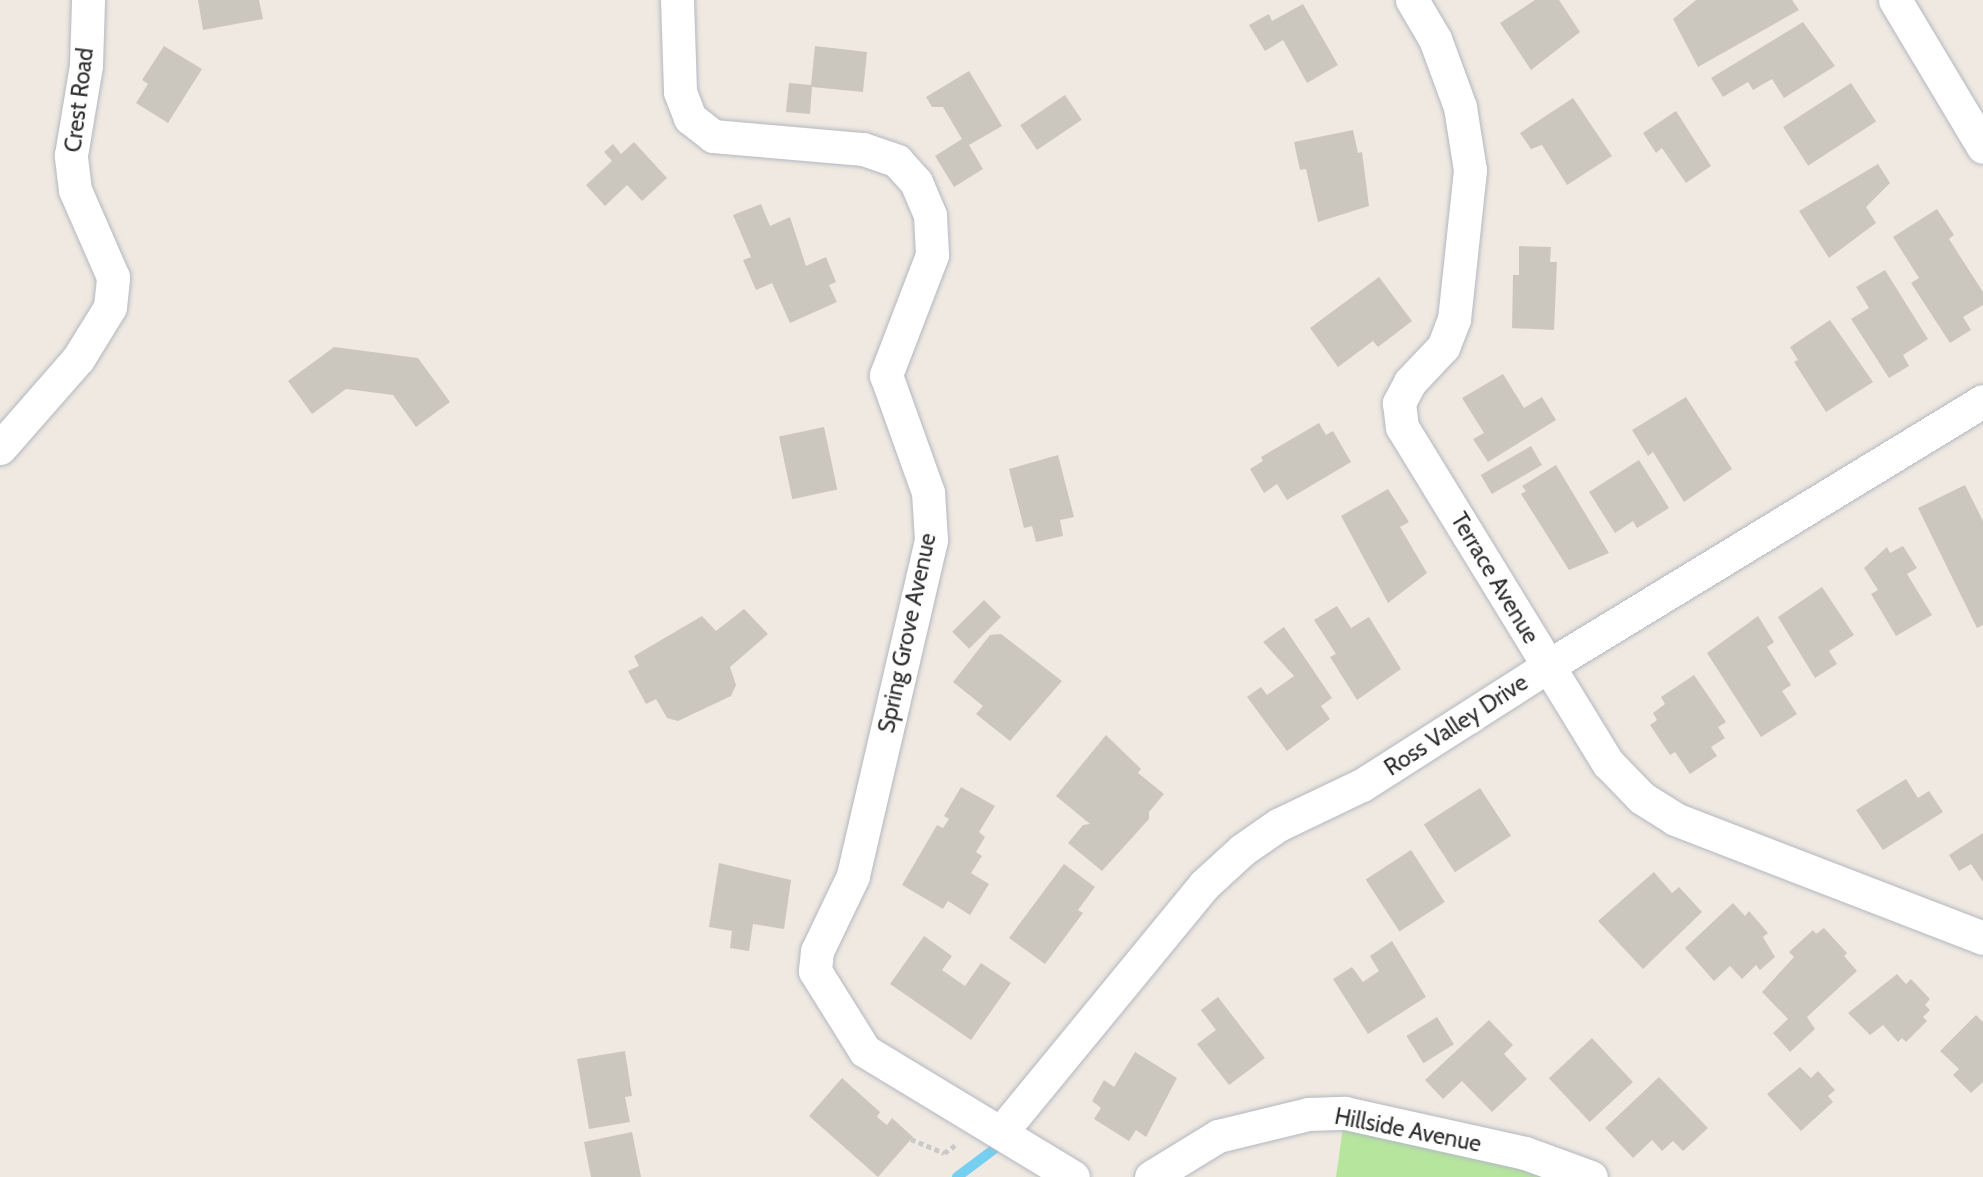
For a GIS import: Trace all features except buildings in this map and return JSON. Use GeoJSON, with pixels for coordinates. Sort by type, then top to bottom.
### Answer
{"type":"FeatureCollection","features":[{"type":"Feature","properties":{"kind":"street","name":"Crest Road"},"geometry":{"type":"LineString","coordinates":[[0,448],[78,359],[110,307],[113,277],[75,190],[71,155],[86,65],[88,0]]}},
{"type":"Feature","properties":{"kind":"street","name":"Spring Grove Avenue"},"geometry":{"type":"LineString","coordinates":[[677,0],[680,92],[690,118],[713,136],[863,149],[897,161],[916,183],[930,215],[932,255],[886,375],[928,492],[931,540],[853,876],[817,951],[815,971],[825,992],[865,1051],[1002,1131]]}},
{"type":"Feature","properties":{"kind":"street","name":"Terrace Avenue"},"geometry":{"type":"LineString","coordinates":[[1412,0],[1435,39],[1460,107],[1470,170],[1454,319],[1443,347],[1410,382],[1399,403],[1402,428],[1608,763],[1642,798],[1675,819],[1983,938]]}},
{"type":"Feature","properties":{"kind":"street"},"geometry":{"type":"LineString","coordinates":[[1895,0],[1983,147]]}},
{"type":"Feature","properties":{"kind":"street","name":"Ross Valley Drive"},"geometry":{"type":"LineString","coordinates":[[1002,1131],[1204,886],[1242,850],[1278,825],[1362,785],[1548,666],[1983,401]]}},
{"type":"Feature","properties":{"kind":"street","name":"Hillside Avenue"},"geometry":{"type":"LineString","coordinates":[[1151,1177],[1218,1136],[1308,1114],[1345,1113],[1525,1153],[1591,1177]]}},
{"type":"Feature","properties":{"kind":"street"},"geometry":{"type":"LineString","coordinates":[[1002,1131],[1044,1163],[1073,1177]]}},
{"type":"Feature","properties":{"kind":"green space"},"geometry":{"type":"Polygon","coordinates":[[[1345,1113],[1571,1177],[1336,1177],[1345,1113]]]}},
{"type":"Feature","properties":{"kind":"waterway"},"geometry":{"type":"LineString","coordinates":[[957,1177],[997,1147]]}}]}
